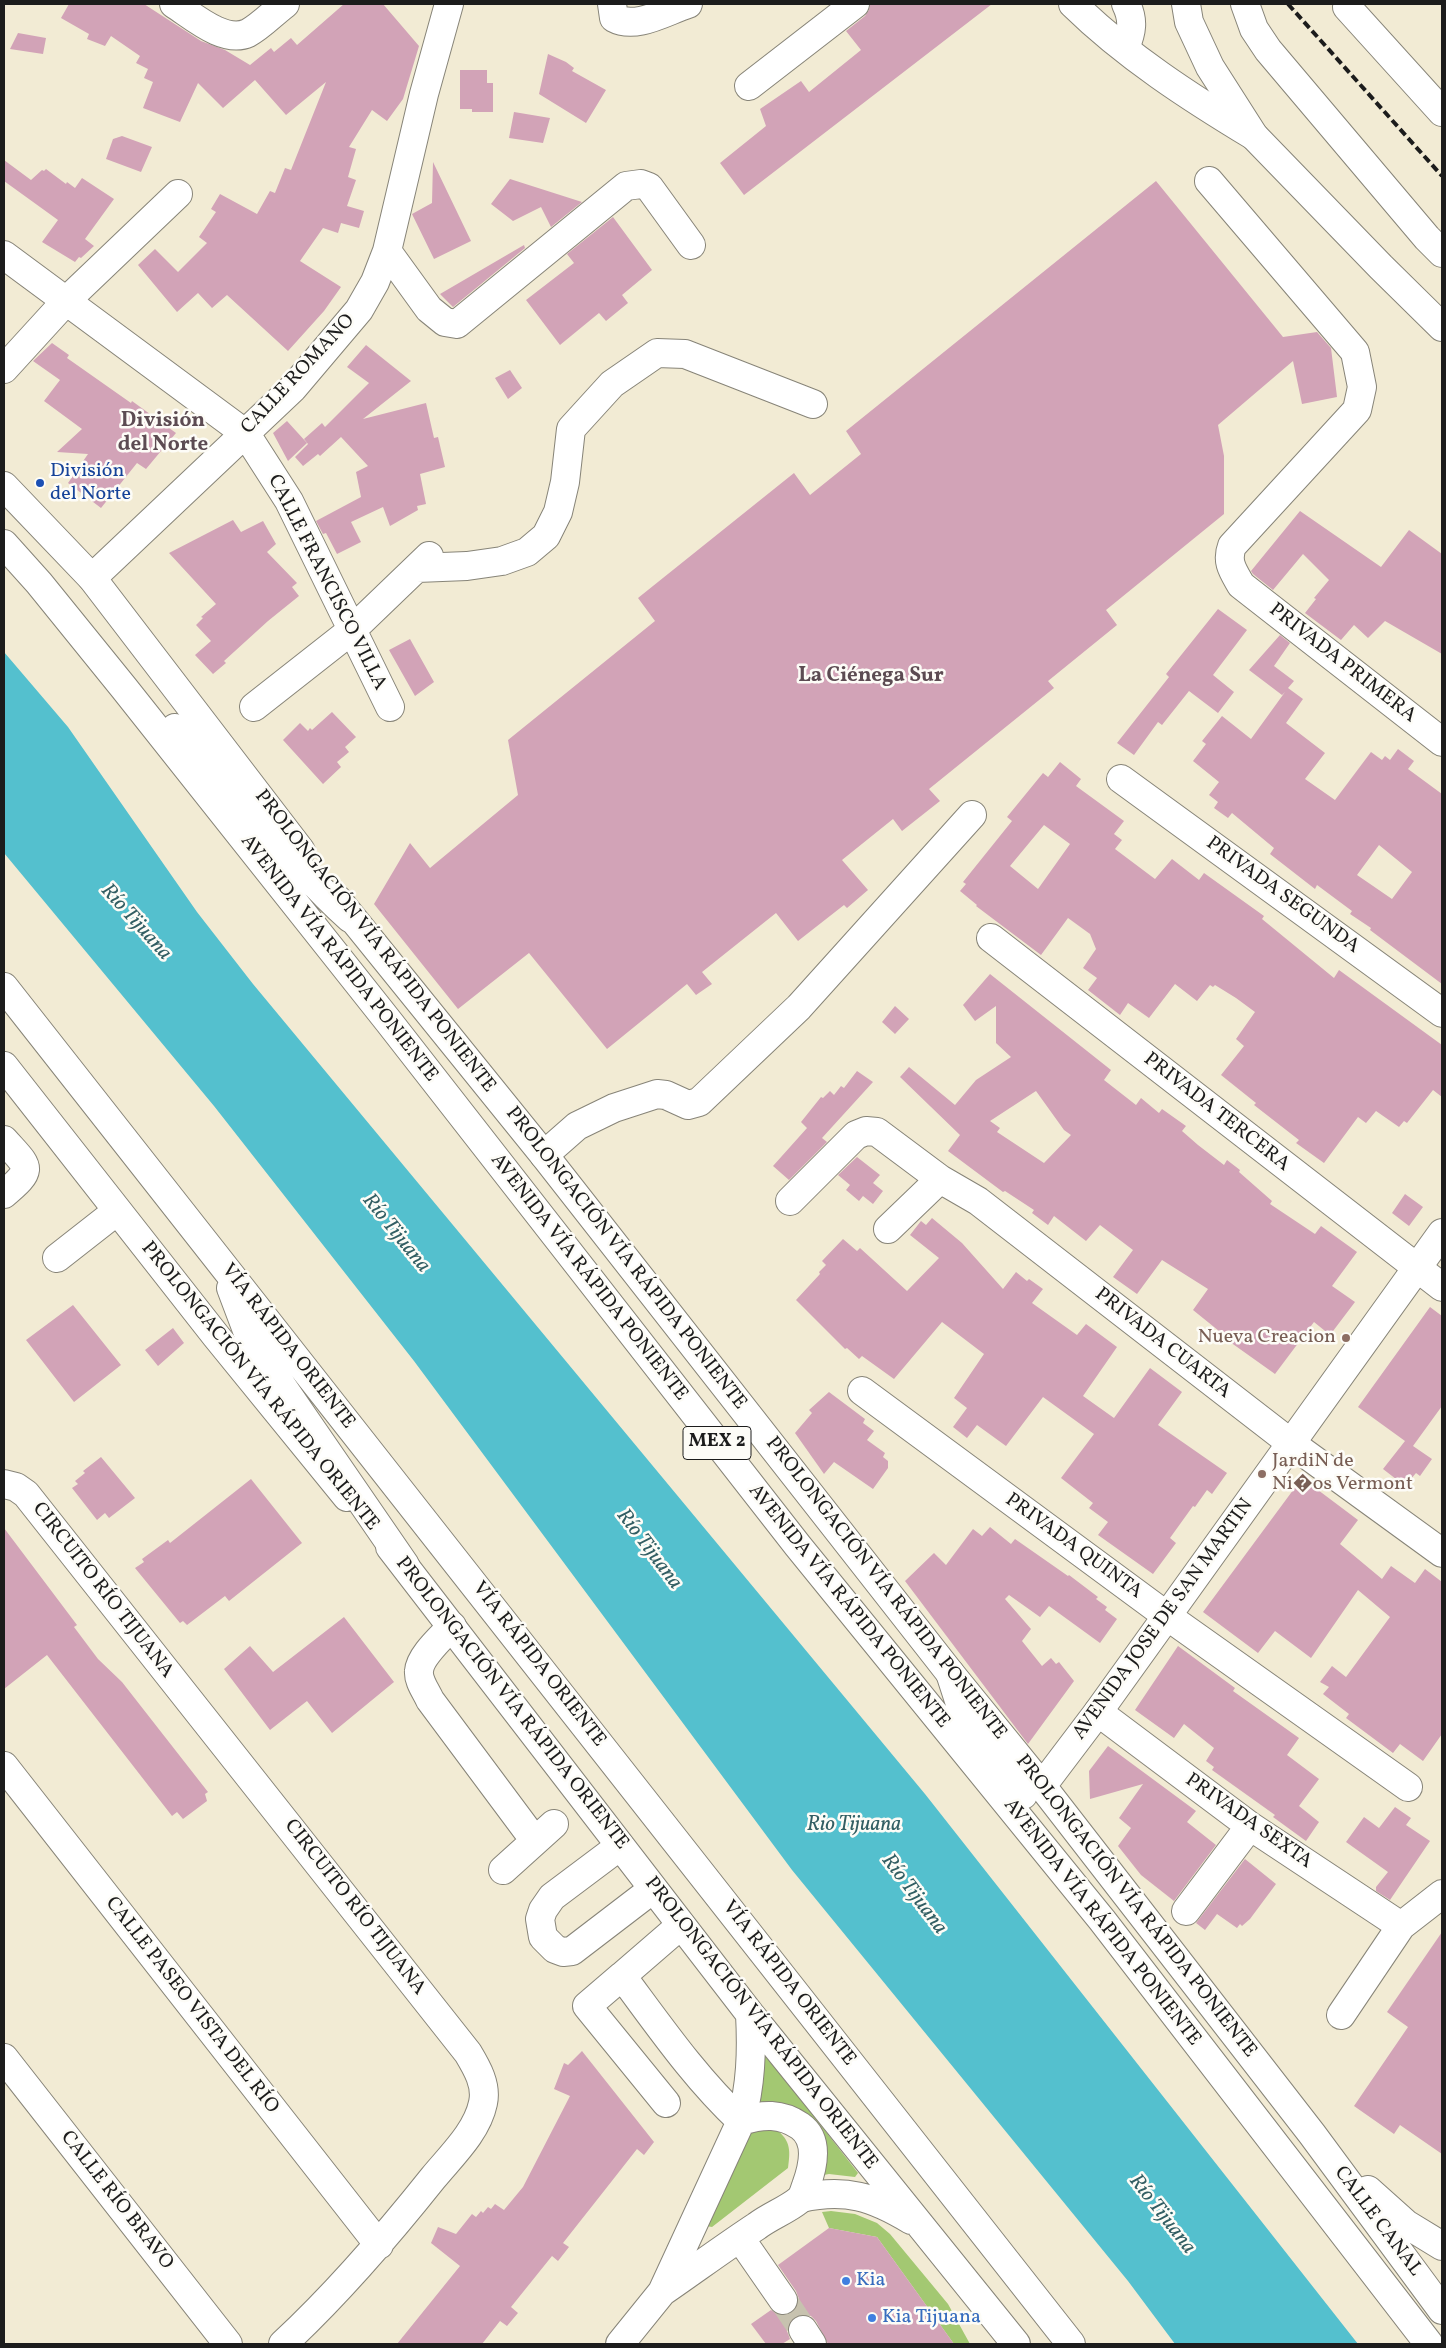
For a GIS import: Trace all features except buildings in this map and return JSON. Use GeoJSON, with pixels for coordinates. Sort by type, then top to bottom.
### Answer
{"type":"FeatureCollection","features":[{"type":"Feature","properties":{"kind":"main road"},"geometry":{"type":"LineString","coordinates":[[174,4],[216,30],[236,36],[247,34],[285,4]]}},
{"type":"Feature","properties":{"kind":"main road","name":"CALLE ROMANO"},"geometry":{"type":"LineString","coordinates":[[92,578],[293,388],[359,310],[375,282],[387,251],[424,94],[449,4]]}},
{"type":"Feature","properties":{"kind":"main road"},"geometry":{"type":"LineString","coordinates":[[612,4],[614,18],[624,23],[636,22],[688,4]]}},
{"type":"Feature","properties":{"kind":"main road"},"geometry":{"type":"LineString","coordinates":[[749,86],[855,4]]}},
{"type":"Feature","properties":{"kind":"main road"},"geometry":{"type":"LineString","coordinates":[[1073,4],[1125,48],[1206,107],[1254,136]]}},
{"type":"Feature","properties":{"kind":"main road"},"geometry":{"type":"LineString","coordinates":[[1125,48],[1132,32],[1132,21],[1126,4]]}},
{"type":"Feature","properties":{"kind":"main road"},"geometry":{"type":"LineString","coordinates":[[1186,4],[1189,22],[1210,67],[1254,136],[1442,327]]}},
{"type":"Feature","properties":{"kind":"main road"},"geometry":{"type":"LineString","coordinates":[[1245,4],[1254,29],[1268,50],[1427,238],[1442,253]]}},
{"type":"Feature","properties":{"kind":"main road"},"geometry":{"type":"LineString","coordinates":[[1348,7],[1442,112]]}},
{"type":"Feature","properties":{"kind":"main road","name":"PRIVADA PRIMERA"},"geometry":{"type":"LineString","coordinates":[[1210,181],[1355,352],[1362,388],[1357,410],[1232,546],[1228,556],[1229,566],[1241,585],[1442,742]]}},
{"type":"Feature","properties":{"kind":"main road"},"geometry":{"type":"LineString","coordinates":[[387,251],[429,310],[445,322],[457,324],[626,186],[641,184],[649,187],[691,245]]}},
{"type":"Feature","properties":{"kind":"main road"},"geometry":{"type":"LineString","coordinates":[[4,369],[67,300],[178,194]]}},
{"type":"Feature","properties":{"kind":"main road","name":"CALLE FRANCISCO VILLA"},"geometry":{"type":"LineString","coordinates":[[4,255],[246,434],[289,501],[390,707]]}},
{"type":"Feature","properties":{"kind":"main road"},"geometry":{"type":"LineString","coordinates":[[254,707],[352,630],[424,561],[467,566],[502,561],[527,552],[546,536],[558,512],[571,429],[612,384],[657,353],[684,354],[813,404]]}},
{"type":"Feature","properties":{"kind":"main road","name":"PROLONGACIÓN VÍA RÁPIDA PONIENTE"},"geometry":{"type":"LineString","coordinates":[[4,486],[92,578],[350,918],[544,1155],[950,1673],[1042,1786],[1312,2134]]}},
{"type":"Feature","properties":{"kind":"main road","name":"AVENIDA VÍA RÁPIDA PONIENTE"},"geometry":{"type":"LineString","coordinates":[[4,544],[39,583],[124,688],[395,1030],[798,1546],[1102,1920],[1429,2344]]}},
{"type":"Feature","properties":{"kind":"main road"},"geometry":{"type":"LineString","coordinates":[[124,688],[158,711],[183,735],[318,890],[350,918]]}},
{"type":"Feature","properties":{"kind":"main road","name":"PRIVADA SEGUNDA"},"geometry":{"type":"LineString","coordinates":[[1122,779],[1442,1013]]}},
{"type":"Feature","properties":{"kind":"main road"},"geometry":{"type":"LineString","coordinates":[[544,1155],[577,1126],[614,1108],[657,1094],[666,1095],[688,1105],[699,1102],[799,1007],[972,815]]}},
{"type":"Feature","properties":{"kind":"main road","name":"PRIVADA TERCERA"},"geometry":{"type":"LineString","coordinates":[[991,938],[1442,1287]]}},
{"type":"Feature","properties":{"kind":"main road","name":"VÍA RÁPIDA ORIENTE"},"geometry":{"type":"LineString","coordinates":[[4,987],[1070,2344]]}},
{"type":"Feature","properties":{"kind":"main road","name":"PROLONGACIÓN VÍA RÁPIDA ORIENTE"},"geometry":{"type":"LineString","coordinates":[[4,1066],[314,1459],[405,1565],[750,2014],[920,2224],[1000,2332],[1016,2344]]}},
{"type":"Feature","properties":{"kind":"main road","name":"PRIVADA CUARTA"},"geometry":{"type":"LineString","coordinates":[[790,1201],[856,1135],[866,1131],[877,1132],[940,1179],[978,1201],[1292,1444],[1442,1553]]}},
{"type":"Feature","properties":{"kind":"main road"},"geometry":{"type":"LineString","coordinates":[[4,1140],[23,1162],[26,1169],[23,1178],[4,1194]]}},
{"type":"Feature","properties":{"kind":"main road"},"geometry":{"type":"LineString","coordinates":[[888,1229],[940,1179]]}},
{"type":"Feature","properties":{"kind":"main road"},"geometry":{"type":"LineString","coordinates":[[57,1258],[117,1210]]}},
{"type":"Feature","properties":{"kind":"main road","name":"AVENIDA JOSE DE SAN MARTIN"},"geometry":{"type":"LineString","coordinates":[[1042,1786],[1098,1712],[1292,1444],[1442,1233]]}},
{"type":"Feature","properties":{"kind":"main road"},"geometry":{"type":"LineString","coordinates":[[221,1263],[251,1341],[405,1565]]}},
{"type":"Feature","properties":{"kind":"main road","name":"PRIVADA QUINTA"},"geometry":{"type":"LineString","coordinates":[[862,1391],[1167,1616],[1408,1787]]}},
{"type":"Feature","properties":{"kind":"main road","name":"CIRCUITO RÍO TIJUANA"},"geometry":{"type":"LineString","coordinates":[[4,1484],[16,1487],[26,1494],[468,2053],[477,2068],[482,2082],[483,2102],[473,2129],[379,2245],[320,2311],[283,2344]]}},
{"type":"Feature","properties":{"kind":"main road"},"geometry":{"type":"LineString","coordinates":[[452,1626],[430,1648],[419,1670],[420,1681],[430,1700],[545,1833],[503,1870]]}},
{"type":"Feature","properties":{"kind":"main road"},"geometry":{"type":"LineString","coordinates":[[950,1673],[961,1707],[1009,1776],[1062,1846],[1083,1878],[1102,1920]]}},
{"type":"Feature","properties":{"kind":"main road","name":"PRIVADA SEXTA"},"geometry":{"type":"LineString","coordinates":[[1098,1712],[1250,1826],[1401,1926]]}},
{"type":"Feature","properties":{"kind":"main road","name":"CALLE PASEO VISTA DEL RÍO"},"geometry":{"type":"LineString","coordinates":[[4,1766],[379,2245]]}},
{"type":"Feature","properties":{"kind":"main road"},"geometry":{"type":"LineString","coordinates":[[1186,1911],[1250,1826]]}},
{"type":"Feature","properties":{"kind":"main road"},"geometry":{"type":"LineString","coordinates":[[620,1846],[552,1897],[540,1919],[543,1936],[555,1949],[563,1952],[572,1950],[653,1889]]}},
{"type":"Feature","properties":{"kind":"main road"},"geometry":{"type":"LineString","coordinates":[[1341,2015],[1401,1926],[1442,1894]]}},
{"type":"Feature","properties":{"kind":"main road"},"geometry":{"type":"LineString","coordinates":[[666,2103],[587,2006],[681,1925]]}},
{"type":"Feature","properties":{"kind":"main road"},"geometry":{"type":"LineString","coordinates":[[622,1976],[694,2072],[718,2100],[742,2121]]}},
{"type":"Feature","properties":{"kind":"main road"},"geometry":{"type":"LineString","coordinates":[[620,2344],[672,2280],[742,2121],[747,2099],[752,2054],[750,2014]]}},
{"type":"Feature","properties":{"kind":"main road","name":"CALLE RÍO BRAVO"},"geometry":{"type":"LineString","coordinates":[[4,2058],[228,2344]]}},
{"type":"Feature","properties":{"kind":"main road"},"geometry":{"type":"LineString","coordinates":[[742,2121],[758,2116],[779,2117],[792,2121],[808,2135],[812,2146],[813,2158],[811,2171],[801,2198]]}},
{"type":"Feature","properties":{"kind":"main road"},"geometry":{"type":"LineString","coordinates":[[1312,2134],[1370,2193],[1399,2218],[1442,2246]]}},
{"type":"Feature","properties":{"kind":"main road","name":"CALLE CANAL"},"geometry":{"type":"LineString","coordinates":[[1312,2134],[1442,2310]]}},
{"type":"Feature","properties":{"kind":"main road"},"geometry":{"type":"LineString","coordinates":[[672,2280],[801,2198],[825,2193],[864,2198],[887,2206],[920,2224]]}},
{"type":"Feature","properties":{"kind":"main road"},"geometry":{"type":"LineString","coordinates":[[740,2238],[783,2300]]}},
{"type":"Feature","properties":{"kind":"green space"},"geometry":{"type":"Polygon","coordinates":[[[763,2051],[858,2173],[855,2177],[829,2174],[813,2177],[783,2106],[753,2101],[763,2051]]]}},
{"type":"Feature","properties":{"kind":"green space"},"geometry":{"type":"Polygon","coordinates":[[[773,2127],[779,2131],[788,2144],[788,2168],[712,2227],[706,2226],[748,2132],[773,2127]]]}},
{"type":"Feature","properties":{"kind":"green space"},"geometry":{"type":"Polygon","coordinates":[[[831,2211],[855,2214],[877,2223],[890,2234],[948,2304],[970,2344],[954,2344],[877,2237],[829,2228],[822,2212],[831,2211]]]}},
{"type":"Feature","properties":{"kind":"water","name":"Rio Tijuana"},"geometry":{"type":"Polygon","coordinates":[[[4,652],[68,727],[197,912],[253,984],[925,1794],[1358,2344],[1175,2344],[1128,2281],[792,1870],[414,1361],[214,1106],[4,853],[4,652]]]}},
{"type":"Feature","properties":{"kind":"tunnel"},"geometry":{"type":"LineString","coordinates":[[783,2300],[803,2330]]}},
{"type":"Feature","properties":{"kind":"railway"},"geometry":{"type":"LineString","coordinates":[[1288,4],[1442,176]]}},
{"type":"Feature","properties":{"kind":"place","name":"División del Norte"},"geometry":{"type":"Point","coordinates":[40,483]}},
{"type":"Feature","properties":{"kind":"place","name":"Nueva Creacion"},"geometry":{"type":"Point","coordinates":[1346,1338]}},
{"type":"Feature","properties":{"kind":"place","name":"JardiN de Ni�os Vermont"},"geometry":{"type":"Point","coordinates":[1262,1474]}},
{"type":"Feature","properties":{"kind":"place","name":"Kia"},"geometry":{"type":"Point","coordinates":[846,2281]}},
{"type":"Feature","properties":{"kind":"place","name":"Kia Tijuana"},"geometry":{"type":"Point","coordinates":[872,2318]}},
{"type":"Feature","properties":{"kind":"district","name":"División del Norte"},"geometry":{"type":"Point","coordinates":[163,434]}},
{"type":"Feature","properties":{"kind":"district","name":"La Ciénega Sur"},"geometry":{"type":"Point","coordinates":[871,677]}},
{"type":"Feature","properties":{"kind":"water label","name":"Río Tijuana"},"geometry":{"type":"Point","coordinates":[135,923]}},
{"type":"Feature","properties":{"kind":"water label","name":"Río Tijuana"},"geometry":{"type":"Point","coordinates":[395,1234]}},
{"type":"Feature","properties":{"kind":"water label","name":"Río Tijuana"},"geometry":{"type":"Point","coordinates":[648,1550]}},
{"type":"Feature","properties":{"kind":"water label","name":"Río Tijuana"},"geometry":{"type":"Point","coordinates":[913,1895]}},
{"type":"Feature","properties":{"kind":"water label","name":"Río Tijuana"},"geometry":{"type":"Point","coordinates":[1161,2215]}}]}
